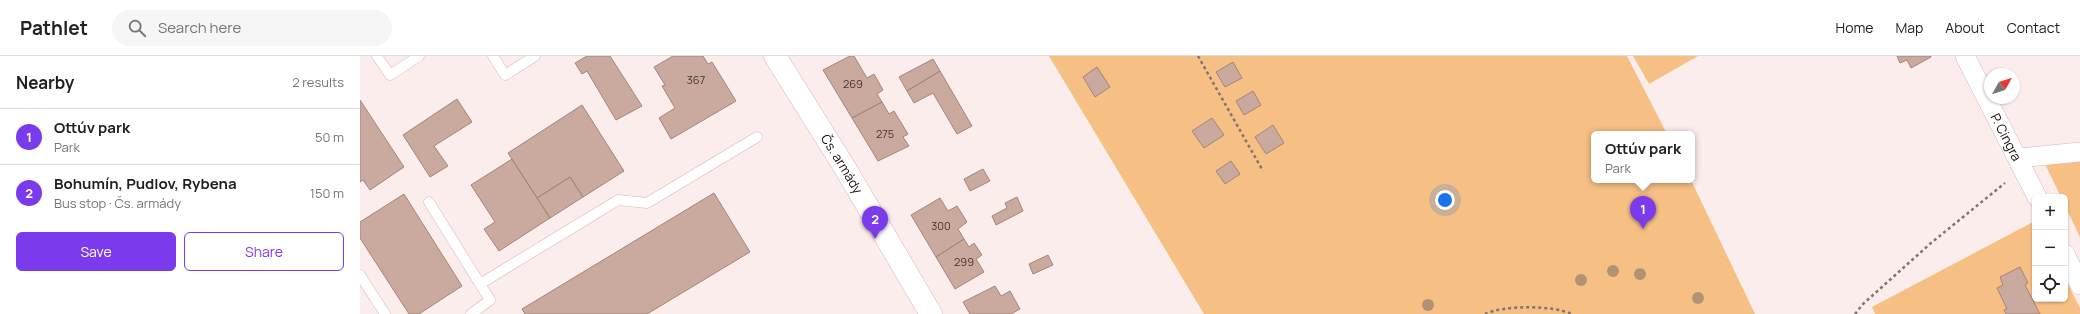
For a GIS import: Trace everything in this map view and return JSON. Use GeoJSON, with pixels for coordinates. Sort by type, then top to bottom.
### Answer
{"type":"FeatureCollection","features":[{"type":"Feature","properties":{"kind":"main road","name":"Čs. armády"},"geometry":{"type":"LineString","coordinates":[[775,56],[845,168],[931,314]]}},
{"type":"Feature","properties":{"kind":"street","name":"P. Cingra"},"geometry":{"type":"LineString","coordinates":[[1965,56],[2036,194]]}},
{"type":"Feature","properties":{"kind":"street"},"geometry":{"type":"LineString","coordinates":[[2021,163],[2080,152]]}},
{"type":"Feature","properties":{"kind":"street"},"geometry":{"type":"LineString","coordinates":[[2068,260],[2080,285]]}},
{"type":"Feature","properties":{"kind":"lane"},"geometry":{"type":"LineString","coordinates":[[377,56],[390,75],[419,56]]}},
{"type":"Feature","properties":{"kind":"lane"},"geometry":{"type":"LineString","coordinates":[[492,56],[505,75],[535,56]]}},
{"type":"Feature","properties":{"kind":"lane"},"geometry":{"type":"LineString","coordinates":[[480,284],[618,200],[646,203],[758,137]]}},
{"type":"Feature","properties":{"kind":"lane"},"geometry":{"type":"LineString","coordinates":[[429,202],[490,300],[471,314]]}},
{"type":"Feature","properties":{"kind":"lane"},"geometry":{"type":"LineString","coordinates":[[360,275],[385,314]]}},
{"type":"Feature","properties":{"kind":"path"},"geometry":{"type":"LineString","coordinates":[[1198,56],[1263,171]]}},
{"type":"Feature","properties":{"kind":"path"},"geometry":{"type":"LineString","coordinates":[[1855,314],[1863,304],[2021,163]]}},
{"type":"Feature","properties":{"kind":"path"},"geometry":{"type":"LineString","coordinates":[[1485,314],[1510,307],[1534,308],[1572,314]]}},
{"type":"Feature","properties":{"kind":"shaded area"},"geometry":{"type":"Polygon","coordinates":[[[1049,56],[1627,56],[1665,131],[1591,131],[1591,183],[1692,183],[1755,314],[1204,314],[1049,56]]]}},
{"type":"Feature","properties":{"kind":"shaded area"},"geometry":{"type":"Polygon","coordinates":[[[1633,56],[1698,56],[1649,84],[1633,56]]]}},
{"type":"Feature","properties":{"kind":"shaded area"},"geometry":{"type":"Polygon","coordinates":[[[2080,158],[2080,237],[2068,212],[2068,194],[2060,194],[2046,166],[2059,159],[2080,158]]]}},
{"type":"Feature","properties":{"kind":"shaded area"},"geometry":{"type":"Polygon","coordinates":[[[2032,223],[2032,302],[2068,302],[2068,284],[2080,308],[2080,314],[1875,314],[1872,307],[2032,223]]]}},
{"type":"Feature","properties":{"kind":"building"},"geometry":{"type":"Polygon","coordinates":[[[587,56],[610,56],[642,106],[616,120],[587,71],[582,74],[575,63],[587,56]]]}},
{"type":"Feature","properties":{"kind":"building"},"geometry":{"type":"Polygon","coordinates":[[[673,56],[703,56],[708,64],[712,62],[736,101],[671,139],[659,118],[675,108],[662,86],[665,85],[654,67],[673,56]]]}},
{"type":"Feature","properties":{"kind":"building"},"geometry":{"type":"Polygon","coordinates":[[[850,56],[854,56],[867,78],[874,74],[883,90],[877,94],[882,102],[852,118],[823,70],[850,56]]]}},
{"type":"Feature","properties":{"kind":"building"},"geometry":{"type":"Polygon","coordinates":[[[1897,56],[1931,57],[1911,68],[1907,60],[1900,63],[1897,56]]]}},
{"type":"Feature","properties":{"kind":"building"},"geometry":{"type":"Polygon","coordinates":[[[933,59],[940,71],[907,91],[899,77],[933,59]]]}},
{"type":"Feature","properties":{"kind":"building"},"geometry":{"type":"Polygon","coordinates":[[[1233,62],[1242,78],[1225,87],[1216,72],[1233,62]]]}},
{"type":"Feature","properties":{"kind":"building"},"geometry":{"type":"Polygon","coordinates":[[[1097,67],[1110,87],[1095,97],[1083,77],[1097,67]]]}},
{"type":"Feature","properties":{"kind":"building"},"geometry":{"type":"Polygon","coordinates":[[[940,71],[972,126],[957,134],[933,93],[914,103],[907,91],[940,71]]]}},
{"type":"Feature","properties":{"kind":"building"},"geometry":{"type":"Polygon","coordinates":[[[1253,91],[1261,105],[1244,115],[1236,101],[1253,91]]]}},
{"type":"Feature","properties":{"kind":"building"},"geometry":{"type":"Polygon","coordinates":[[[457,99],[472,122],[434,146],[448,166],[430,177],[403,135],[457,99]]]}},
{"type":"Feature","properties":{"kind":"building"},"geometry":{"type":"Polygon","coordinates":[[[360,100],[404,167],[370,190],[363,180],[360,182],[360,100]]]}},
{"type":"Feature","properties":{"kind":"building"},"geometry":{"type":"Polygon","coordinates":[[[882,102],[889,114],[894,111],[908,134],[903,137],[909,146],[878,161],[852,118],[882,102]]]}},
{"type":"Feature","properties":{"kind":"building"},"geometry":{"type":"Polygon","coordinates":[[[582,105],[624,171],[583,197],[570,177],[537,198],[508,153],[582,105]]]}},
{"type":"Feature","properties":{"kind":"building"},"geometry":{"type":"Polygon","coordinates":[[[1212,118],[1224,135],[1204,148],[1192,131],[1212,118]]]}},
{"type":"Feature","properties":{"kind":"building"},"geometry":{"type":"Polygon","coordinates":[[[1273,125],[1284,143],[1266,154],[1255,137],[1273,125]]]}},
{"type":"Feature","properties":{"kind":"building"},"geometry":{"type":"Polygon","coordinates":[[[512,159],[550,218],[499,251],[484,229],[495,222],[471,185],[512,159]]]}},
{"type":"Feature","properties":{"kind":"building"},"geometry":{"type":"Polygon","coordinates":[[[1231,161],[1240,174],[1225,184],[1216,171],[1231,161]]]}},
{"type":"Feature","properties":{"kind":"building"},"geometry":{"type":"Polygon","coordinates":[[[983,169],[990,181],[970,191],[964,179],[983,169]]]}},
{"type":"Feature","properties":{"kind":"building"},"geometry":{"type":"Polygon","coordinates":[[[570,177],[583,197],[550,218],[537,198],[570,177]]]}},
{"type":"Feature","properties":{"kind":"building"},"geometry":{"type":"Polygon","coordinates":[[[714,193],[750,252],[647,314],[525,314],[522,309],[714,193]]]}},
{"type":"Feature","properties":{"kind":"building"},"geometry":{"type":"Polygon","coordinates":[[[404,194],[462,286],[419,314],[409,314],[360,238],[360,222],[404,194]]]}},
{"type":"Feature","properties":{"kind":"building"},"geometry":{"type":"Polygon","coordinates":[[[1017,197],[1023,211],[996,225],[992,216],[1007,208],[1005,203],[1017,197]]]}},
{"type":"Feature","properties":{"kind":"building"},"geometry":{"type":"Polygon","coordinates":[[[940,198],[948,211],[957,206],[967,222],[958,229],[964,239],[936,257],[911,215],[940,198]]]}},
{"type":"Feature","properties":{"kind":"building"},"geometry":{"type":"Polygon","coordinates":[[[964,239],[969,247],[974,243],[982,255],[976,259],[984,272],[955,289],[936,257],[964,239]]]}},
{"type":"Feature","properties":{"kind":"building"},"geometry":{"type":"Polygon","coordinates":[[[1048,255],[1053,265],[1033,274],[1029,264],[1048,255]]]}},
{"type":"Feature","properties":{"kind":"building"},"geometry":{"type":"Polygon","coordinates":[[[2020,267],[2028,283],[2025,285],[2032,299],[2032,302],[2034,302],[2040,314],[2006,314],[2004,310],[2007,309],[1997,288],[2003,285],[2000,277],[2020,267]]]}},
{"type":"Feature","properties":{"kind":"building"},"geometry":{"type":"Polygon","coordinates":[[[995,286],[1001,296],[1010,291],[1020,309],[1011,314],[970,314],[963,302],[995,286]]]}},
{"type":"Feature","properties":{"kind":"place","name":"Ottúv park"},"geometry":{"type":"Point","coordinates":[1643,229]}},
{"type":"Feature","properties":{"kind":"place","name":"Bohumín, Pudlov, Rybena"},"geometry":{"type":"Point","coordinates":[875,239]}}]}
